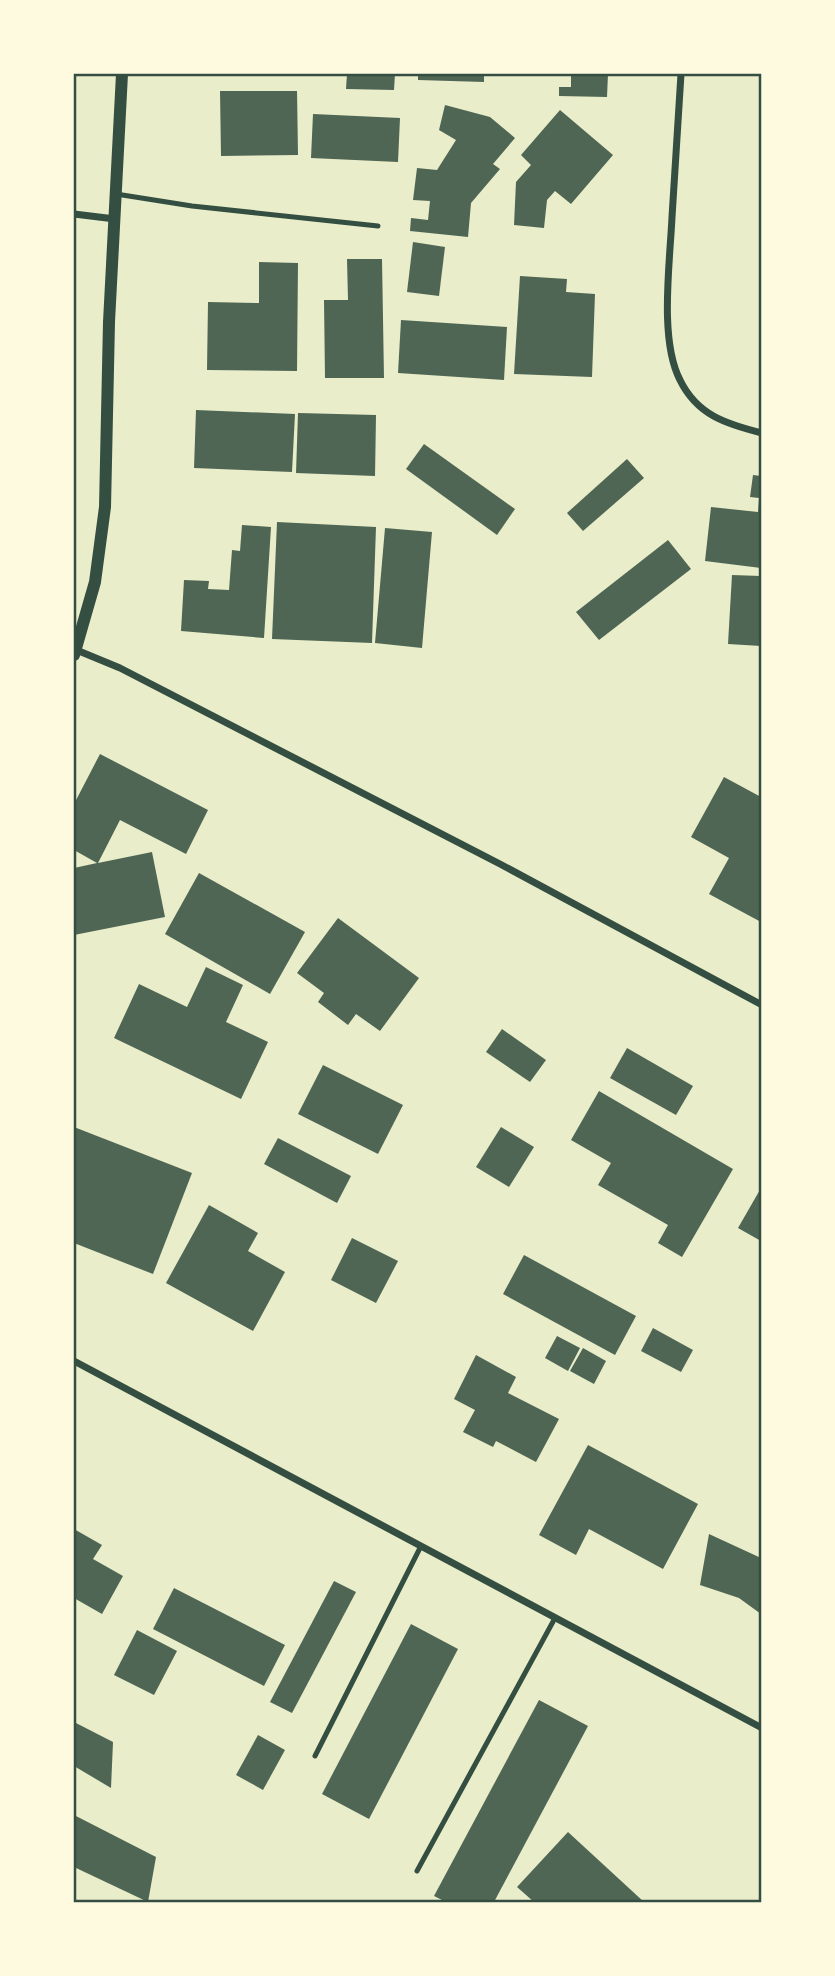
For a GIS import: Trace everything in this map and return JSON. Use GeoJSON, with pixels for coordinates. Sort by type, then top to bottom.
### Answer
{"type":"FeatureCollection","features":[{"type":"Feature","properties":{"kind":"street"},"geometry":{"type":"LineString","coordinates":[[122,74],[109,322],[105,507],[95,582],[74,651],[120,668],[487,857],[761,1005]]}},
{"type":"Feature","properties":{"kind":"street"},"geometry":{"type":"LineString","coordinates":[[681,74],[668,277],[668,344],[679,379],[692,399],[705,412],[735,426],[761,432]]}},
{"type":"Feature","properties":{"kind":"street"},"geometry":{"type":"LineString","coordinates":[[74,214],[115,219]]}},
{"type":"Feature","properties":{"kind":"street"},"geometry":{"type":"LineString","coordinates":[[74,1361],[761,1728]]}},
{"type":"Feature","properties":{"kind":"lane"},"geometry":{"type":"LineString","coordinates":[[116,194],[192,206],[378,226]]}},
{"type":"Feature","properties":{"kind":"lane"},"geometry":{"type":"LineString","coordinates":[[315,1756],[421,1546]]}},
{"type":"Feature","properties":{"kind":"lane"},"geometry":{"type":"LineString","coordinates":[[417,1871],[555,1618]]}},
{"type":"Feature","properties":{"kind":"building"},"geometry":{"type":"Polygon","coordinates":[[[347,74],[395,74],[394,90],[346,89],[347,74]]]}},
{"type":"Feature","properties":{"kind":"building"},"geometry":{"type":"Polygon","coordinates":[[[418,74],[484,74],[484,82],[418,80],[418,74]]]}},
{"type":"Feature","properties":{"kind":"building"},"geometry":{"type":"Polygon","coordinates":[[[571,74],[608,74],[607,97],[559,96],[559,87],[571,87],[571,74]]]}},
{"type":"Feature","properties":{"kind":"building"},"geometry":{"type":"Polygon","coordinates":[[[220,91],[297,91],[298,155],[221,156],[220,91]]]}},
{"type":"Feature","properties":{"kind":"building"},"geometry":{"type":"Polygon","coordinates":[[[445,105],[490,117],[515,138],[493,164],[500,169],[471,203],[468,237],[410,231],[411,218],[428,220],[430,201],[413,200],[417,168],[437,170],[456,140],[439,130],[445,105]]]}},
{"type":"Feature","properties":{"kind":"building"},"geometry":{"type":"Polygon","coordinates":[[[560,110],[613,155],[571,204],[555,191],[547,200],[544,228],[514,225],[516,182],[531,165],[521,155],[560,110]]]}},
{"type":"Feature","properties":{"kind":"building"},"geometry":{"type":"Polygon","coordinates":[[[313,114],[400,118],[398,162],[311,158],[313,114]]]}},
{"type":"Feature","properties":{"kind":"building"},"geometry":{"type":"Polygon","coordinates":[[[413,242],[445,247],[439,296],[407,292],[413,242]]]}},
{"type":"Feature","properties":{"kind":"building"},"geometry":{"type":"Polygon","coordinates":[[[347,259],[382,259],[384,378],[325,378],[324,300],[348,300],[347,259]]]}},
{"type":"Feature","properties":{"kind":"building"},"geometry":{"type":"Polygon","coordinates":[[[259,262],[298,263],[297,371],[207,370],[208,302],[259,303],[259,262]]]}},
{"type":"Feature","properties":{"kind":"building"},"geometry":{"type":"Polygon","coordinates":[[[520,276],[567,279],[566,292],[595,294],[592,377],[514,374],[520,276]]]}},
{"type":"Feature","properties":{"kind":"building"},"geometry":{"type":"Polygon","coordinates":[[[401,320],[507,327],[504,380],[398,373],[401,320]]]}},
{"type":"Feature","properties":{"kind":"building"},"geometry":{"type":"Polygon","coordinates":[[[196,410],[295,414],[292,472],[194,468],[196,410]]]}},
{"type":"Feature","properties":{"kind":"building"},"geometry":{"type":"Polygon","coordinates":[[[298,413],[376,415],[375,476],[296,473],[298,413]]]}},
{"type":"Feature","properties":{"kind":"building"},"geometry":{"type":"Polygon","coordinates":[[[424,444],[515,509],[497,535],[406,469],[424,444]]]}},
{"type":"Feature","properties":{"kind":"building"},"geometry":{"type":"Polygon","coordinates":[[[627,459],[644,478],[583,531],[567,513],[627,459]]]}},
{"type":"Feature","properties":{"kind":"building"},"geometry":{"type":"Polygon","coordinates":[[[753,475],[761,476],[761,568],[705,561],[711,507],[758,512],[759,498],[750,497],[753,475]]]}},
{"type":"Feature","properties":{"kind":"building"},"geometry":{"type":"Polygon","coordinates":[[[277,522],[376,527],[372,643],[272,639],[277,522]]]}},
{"type":"Feature","properties":{"kind":"building"},"geometry":{"type":"Polygon","coordinates":[[[242,525],[271,527],[264,638],[181,631],[184,580],[209,581],[208,589],[229,590],[232,550],[240,551],[242,525]]]}},
{"type":"Feature","properties":{"kind":"building"},"geometry":{"type":"Polygon","coordinates":[[[385,528],[432,532],[422,648],[375,643],[385,528]]]}},
{"type":"Feature","properties":{"kind":"building"},"geometry":{"type":"Polygon","coordinates":[[[668,540],[691,569],[599,640],[576,612],[668,540]]]}},
{"type":"Feature","properties":{"kind":"building"},"geometry":{"type":"Polygon","coordinates":[[[732,575],[761,576],[761,646],[728,644],[732,575]]]}},
{"type":"Feature","properties":{"kind":"building"},"geometry":{"type":"Polygon","coordinates":[[[100,754],[208,810],[186,854],[120,820],[98,863],[152,852],[165,917],[74,935],[74,868],[97,863],[74,850],[74,804],[100,754]]]}},
{"type":"Feature","properties":{"kind":"building"},"geometry":{"type":"Polygon","coordinates":[[[724,777],[761,797],[761,922],[709,894],[729,858],[691,837],[724,777]]]}},
{"type":"Feature","properties":{"kind":"building"},"geometry":{"type":"Polygon","coordinates":[[[199,873],[305,932],[270,994],[165,934],[199,873]]]}},
{"type":"Feature","properties":{"kind":"building"},"geometry":{"type":"Polygon","coordinates":[[[338,918],[419,978],[380,1031],[356,1014],[348,1025],[318,1002],[324,993],[297,973],[338,918]]]}},
{"type":"Feature","properties":{"kind":"building"},"geometry":{"type":"Polygon","coordinates":[[[206,967],[243,985],[226,1022],[268,1042],[241,1099],[114,1038],[139,984],[187,1007],[206,967]]]}},
{"type":"Feature","properties":{"kind":"building"},"geometry":{"type":"Polygon","coordinates":[[[502,1029],[546,1060],[530,1082],[486,1052],[502,1029]]]}},
{"type":"Feature","properties":{"kind":"building"},"geometry":{"type":"Polygon","coordinates":[[[627,1048],[693,1086],[676,1115],[610,1078],[627,1048]]]}},
{"type":"Feature","properties":{"kind":"building"},"geometry":{"type":"Polygon","coordinates":[[[323,1065],[403,1105],[378,1154],[298,1114],[323,1065]]]}},
{"type":"Feature","properties":{"kind":"building"},"geometry":{"type":"Polygon","coordinates":[[[599,1091],[733,1169],[682,1257],[658,1243],[668,1225],[598,1185],[611,1163],[571,1140],[599,1091]]]}},
{"type":"Feature","properties":{"kind":"building"},"geometry":{"type":"Polygon","coordinates":[[[74,1127],[192,1173],[153,1274],[74,1243],[74,1127]]]}},
{"type":"Feature","properties":{"kind":"building"},"geometry":{"type":"Polygon","coordinates":[[[501,1127],[534,1147],[509,1187],[476,1167],[501,1127]]]}},
{"type":"Feature","properties":{"kind":"building"},"geometry":{"type":"Polygon","coordinates":[[[278,1138],[351,1176],[337,1203],[264,1164],[278,1138]]]}},
{"type":"Feature","properties":{"kind":"building"},"geometry":{"type":"Polygon","coordinates":[[[761,1188],[761,1241],[738,1228],[761,1188]]]}},
{"type":"Feature","properties":{"kind":"building"},"geometry":{"type":"Polygon","coordinates":[[[209,1205],[258,1233],[248,1251],[285,1272],[253,1331],[166,1283],[209,1205]]]}},
{"type":"Feature","properties":{"kind":"building"},"geometry":{"type":"Polygon","coordinates":[[[352,1238],[398,1261],[376,1303],[331,1280],[352,1238]]]}},
{"type":"Feature","properties":{"kind":"building"},"geometry":{"type":"Polygon","coordinates":[[[524,1255],[636,1316],[615,1355],[503,1294],[524,1255]]]}},
{"type":"Feature","properties":{"kind":"building"},"geometry":{"type":"Polygon","coordinates":[[[653,1328],[693,1350],[681,1372],[641,1351],[653,1328]]]}},
{"type":"Feature","properties":{"kind":"building"},"geometry":{"type":"Polygon","coordinates":[[[557,1336],[580,1348],[568,1371],[545,1358],[557,1336]]]}},
{"type":"Feature","properties":{"kind":"building"},"geometry":{"type":"Polygon","coordinates":[[[583,1348],[606,1361],[594,1384],[570,1371],[583,1348]]]}},
{"type":"Feature","properties":{"kind":"building"},"geometry":{"type":"Polygon","coordinates":[[[476,1355],[516,1377],[508,1393],[559,1419],[536,1462],[496,1441],[493,1447],[463,1432],[475,1410],[454,1399],[476,1355]]]}},
{"type":"Feature","properties":{"kind":"building"},"geometry":{"type":"Polygon","coordinates":[[[588,1445],[698,1504],[663,1569],[589,1529],[576,1555],[539,1535],[588,1445]]]}},
{"type":"Feature","properties":{"kind":"building"},"geometry":{"type":"Polygon","coordinates":[[[74,1529],[102,1545],[93,1559],[123,1576],[102,1614],[74,1598],[74,1529]]]}},
{"type":"Feature","properties":{"kind":"building"},"geometry":{"type":"Polygon","coordinates":[[[709,1534],[761,1558],[761,1614],[739,1598],[700,1585],[709,1534]]]}},
{"type":"Feature","properties":{"kind":"building"},"geometry":{"type":"Polygon","coordinates":[[[334,1581],[356,1592],[292,1713],[270,1702],[334,1581]]]}},
{"type":"Feature","properties":{"kind":"building"},"geometry":{"type":"Polygon","coordinates":[[[174,1588],[285,1645],[264,1686],[153,1629],[174,1588]]]}},
{"type":"Feature","properties":{"kind":"building"},"geometry":{"type":"Polygon","coordinates":[[[411,1624],[458,1649],[369,1819],[322,1794],[411,1624]]]}},
{"type":"Feature","properties":{"kind":"building"},"geometry":{"type":"Polygon","coordinates":[[[137,1630],[177,1651],[154,1695],[114,1675],[137,1630]]]}},
{"type":"Feature","properties":{"kind":"building"},"geometry":{"type":"Polygon","coordinates":[[[539,1700],[588,1726],[494,1902],[446,1902],[434,1896],[539,1700]]]}},
{"type":"Feature","properties":{"kind":"building"},"geometry":{"type":"Polygon","coordinates":[[[74,1722],[113,1742],[111,1788],[74,1766],[74,1722]]]}},
{"type":"Feature","properties":{"kind":"building"},"geometry":{"type":"Polygon","coordinates":[[[258,1735],[285,1750],[263,1790],[236,1775],[258,1735]]]}},
{"type":"Feature","properties":{"kind":"building"},"geometry":{"type":"Polygon","coordinates":[[[74,1815],[156,1857],[148,1902],[74,1867],[74,1815]]]}},
{"type":"Feature","properties":{"kind":"building"},"geometry":{"type":"Polygon","coordinates":[[[568,1832],[644,1902],[534,1902],[517,1887],[568,1832]]]}}]}
